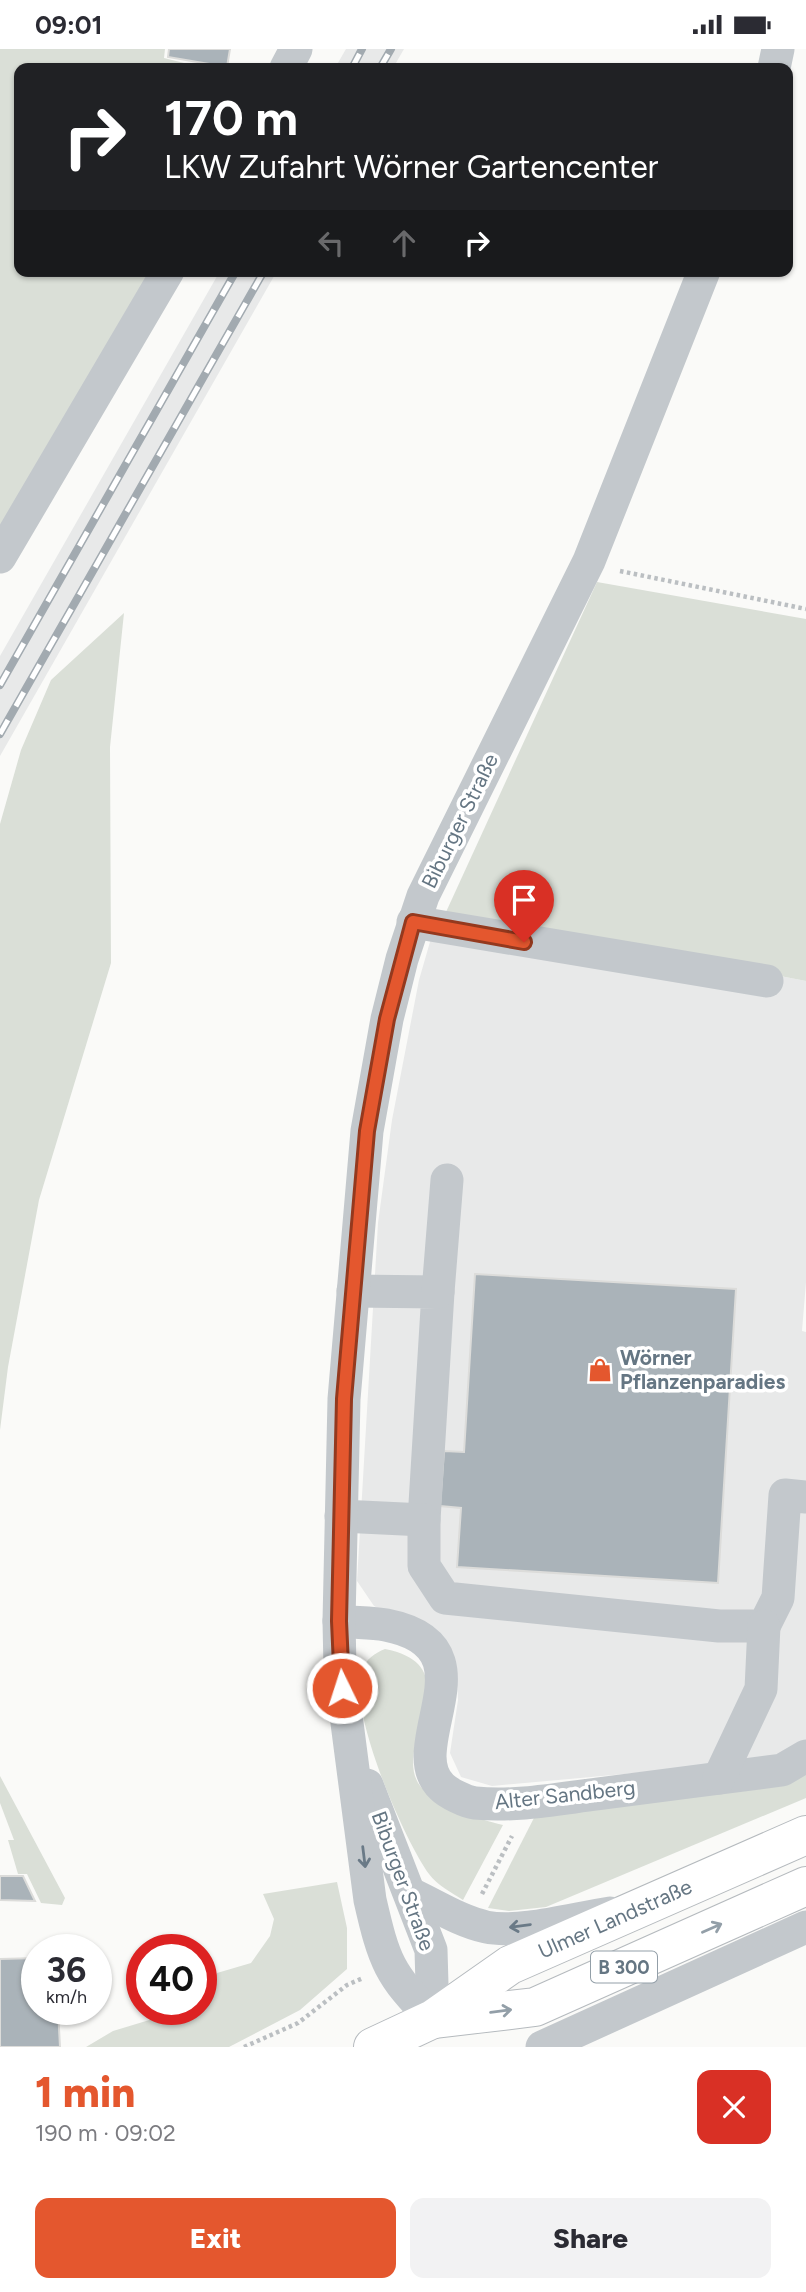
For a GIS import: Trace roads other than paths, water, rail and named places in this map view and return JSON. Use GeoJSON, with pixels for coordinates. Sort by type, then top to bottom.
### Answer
{"type":"FeatureCollection","features":[{"type":"Feature","properties":{"kind":"main road","name":"Ulmer Landstraße"},"geometry":{"type":"LineString","coordinates":[[373,2047],[433,2019],[506,1966],[806,1835]]}},
{"type":"Feature","properties":{"kind":"main road","name":"Ulmer Landstraße"},"geometry":{"type":"LineString","coordinates":[[433,2019],[535,2007],[806,1886]]}},
{"type":"Feature","properties":{"kind":"street"},"geometry":{"type":"LineString","coordinates":[[0,557],[164,277]]}},
{"type":"Feature","properties":{"kind":"street","name":"Biburger Straße"},"geometry":{"type":"LineString","coordinates":[[433,2019],[401,1987],[389,1968],[379,1938],[370,1901],[340,1669],[344,1399],[367,1131],[387,1019],[413,922],[423,896],[589,561],[702,277]]}},
{"type":"Feature","properties":{"kind":"street"},"geometry":{"type":"LineString","coordinates":[[413,922],[767,981]]}},
{"type":"Feature","properties":{"kind":"street"},"geometry":{"type":"LineString","coordinates":[[447,1180],[424,1520],[424,1566],[445,1598],[719,1626],[764,1626]]}},
{"type":"Feature","properties":{"kind":"street"},"geometry":{"type":"LineString","coordinates":[[353,1291],[438,1292]]}},
{"type":"Feature","properties":{"kind":"street"},"geometry":{"type":"LineString","coordinates":[[719,1778],[761,1689],[764,1626],[778,1598],[785,1495],[806,1497]]}},
{"type":"Feature","properties":{"kind":"street"},"geometry":{"type":"LineString","coordinates":[[341,1516],[424,1520]]}},
{"type":"Feature","properties":{"kind":"street","name":"Alter Sandberg"},"geometry":{"type":"LineString","coordinates":[[339,1621],[388,1625],[424,1640],[439,1661],[443,1685],[430,1747],[431,1772],[442,1788],[472,1803],[521,1803],[782,1770],[806,1756]]}},
{"type":"Feature","properties":{"kind":"street","name":"Biburger Straße"},"geometry":{"type":"LineString","coordinates":[[349,1741],[431,1950],[433,2019]]}},
{"type":"Feature","properties":{"kind":"street"},"geometry":{"type":"LineString","coordinates":[[411,1894],[487,1927],[508,1928],[636,1909]]}},
{"type":"Feature","properties":{"kind":"street"},"geometry":{"type":"LineString","coordinates":[[542,2047],[806,1927]]}},
{"type":"Feature","properties":{"kind":"railway"},"geometry":{"type":"LineString","coordinates":[[355,63],[362,49]]}},
{"type":"Feature","properties":{"kind":"railway"},"geometry":{"type":"LineString","coordinates":[[383,63],[391,49]]}},
{"type":"Feature","properties":{"kind":"railway"},"geometry":{"type":"LineString","coordinates":[[0,685],[233,277]]}},
{"type":"Feature","properties":{"kind":"railway"},"geometry":{"type":"LineString","coordinates":[[0,734],[261,277]]}},
{"type":"Feature","properties":{"kind":"place","name":"Wörner Pflanzenparadies"},"geometry":{"type":"Point","coordinates":[600,1370]}}]}
